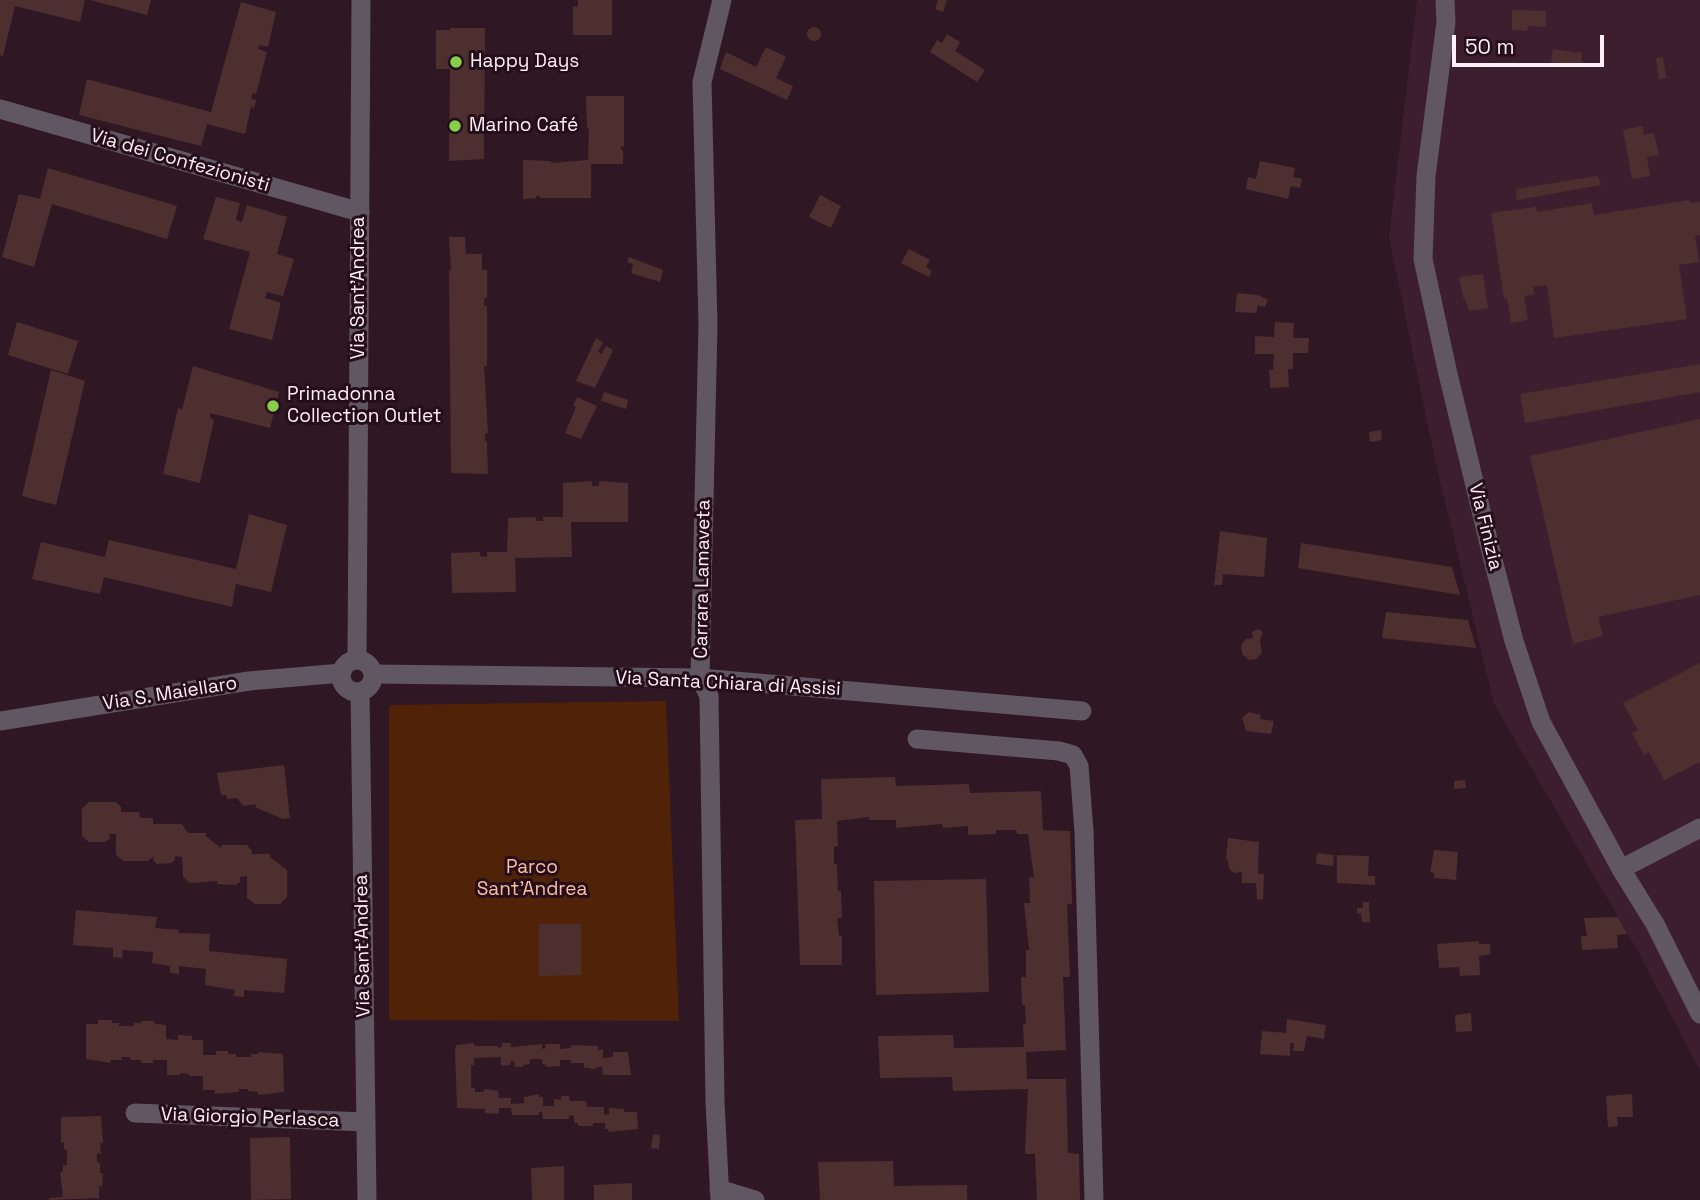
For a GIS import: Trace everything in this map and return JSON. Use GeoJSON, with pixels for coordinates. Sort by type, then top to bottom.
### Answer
{"type":"FeatureCollection","features":[{"type":"Feature","properties":{"kind":"street","name":"Via Sant'Andrea"},"geometry":{"type":"LineString","coordinates":[[349,666],[360,212],[361,0]]}},
{"type":"Feature","properties":{"kind":"street","name":"Carrara Lamaveta"},"geometry":{"type":"LineString","coordinates":[[720,1195],[715,1102],[709,696],[700,678],[708,325],[702,82],[722,0]]}},
{"type":"Feature","properties":{"kind":"street","name":"Via Finizia"},"geometry":{"type":"LineString","coordinates":[[1445,0],[1446,22],[1426,176],[1423,259],[1448,374],[1514,640],[1541,722],[1621,869],[1655,924],[1700,1014]]}},
{"type":"Feature","properties":{"kind":"street","name":"Via dei Confezionisti"},"geometry":{"type":"LineString","coordinates":[[0,109],[360,212]]}},
{"type":"Feature","properties":{"kind":"street"},"geometry":{"type":"LineString","coordinates":[[349,666],[369,666],[373,674],[368,688],[360,692],[349,691],[341,678],[349,666]]}},
{"type":"Feature","properties":{"kind":"street","name":"Via S. Maiellaro"},"geometry":{"type":"LineString","coordinates":[[0,721],[349,666]]}},
{"type":"Feature","properties":{"kind":"street","name":"Via Santa Chiara di Assisi"},"geometry":{"type":"LineString","coordinates":[[373,674],[700,678],[1082,711]]}},
{"type":"Feature","properties":{"kind":"street","name":"Via Sant'Andrea"},"geometry":{"type":"LineString","coordinates":[[360,692],[367,1200]]}},
{"type":"Feature","properties":{"kind":"street"},"geometry":{"type":"LineString","coordinates":[[917,739],[1059,751],[1073,755],[1079,766],[1084,845],[1094,1200]]}},
{"type":"Feature","properties":{"kind":"street"},"geometry":{"type":"LineString","coordinates":[[1621,869],[1700,828]]}},
{"type":"Feature","properties":{"kind":"street","name":"Via Giorgio Perlasca"},"geometry":{"type":"LineString","coordinates":[[135,1113],[366,1122]]}},
{"type":"Feature","properties":{"kind":"street"},"geometry":{"type":"LineString","coordinates":[[720,1195],[755,1200]]}},
{"type":"Feature","properties":{"kind":"shaded area"},"geometry":{"type":"Polygon","coordinates":[[[1417,0],[1700,0],[1700,1071],[1635,946],[1494,704],[1435,460],[1389,237],[1417,0]]]}},
{"type":"Feature","properties":{"kind":"green space","name":"Parco Sant'Andrea"},"geometry":{"type":"Polygon","coordinates":[[[666,701],[679,1021],[389,1020],[389,705],[666,701]]]}},
{"type":"Feature","properties":{"kind":"building"},"geometry":{"type":"Polygon","coordinates":[[[0,0],[85,0],[80,22],[15,6],[3,56],[0,55],[0,0]]]}},
{"type":"Feature","properties":{"kind":"building"},"geometry":{"type":"Polygon","coordinates":[[[90,0],[151,0],[147,15],[90,0]]]}},
{"type":"Feature","properties":{"kind":"building"},"geometry":{"type":"Polygon","coordinates":[[[578,0],[612,0],[612,35],[573,35],[573,6],[578,7],[578,0]]]}},
{"type":"Feature","properties":{"kind":"building"},"geometry":{"type":"Polygon","coordinates":[[[938,0],[947,0],[943,12],[935,9],[938,0]]]}},
{"type":"Feature","properties":{"kind":"building"},"geometry":{"type":"Polygon","coordinates":[[[241,2],[276,12],[268,47],[259,45],[258,49],[267,52],[256,94],[253,93],[251,99],[256,100],[254,108],[251,107],[245,134],[207,124],[201,146],[79,115],[87,79],[211,112],[241,2]]]}},
{"type":"Feature","properties":{"kind":"building"},"geometry":{"type":"Polygon","coordinates":[[[1512,10],[1546,11],[1546,27],[1528,26],[1527,31],[1512,30],[1512,10]]]}},
{"type":"Feature","properties":{"kind":"building"},"geometry":{"type":"Polygon","coordinates":[[[814,27],[819,29],[819,39],[814,41],[809,39],[807,34],[809,29],[814,27]]]}},
{"type":"Feature","properties":{"kind":"building"},"geometry":{"type":"Polygon","coordinates":[[[485,28],[484,159],[449,161],[450,69],[436,69],[436,30],[485,28]]]}},
{"type":"Feature","properties":{"kind":"building"},"geometry":{"type":"Polygon","coordinates":[[[947,34],[960,42],[955,51],[985,70],[977,82],[930,52],[937,40],[942,43],[947,34]]]}},
{"type":"Feature","properties":{"kind":"building"},"geometry":{"type":"Polygon","coordinates":[[[766,47],[786,57],[776,78],[793,86],[787,100],[720,69],[726,52],[756,67],[766,47]]]}},
{"type":"Feature","properties":{"kind":"building"},"geometry":{"type":"Polygon","coordinates":[[[1553,49],[1576,53],[1581,51],[1582,67],[1551,62],[1553,49]]]}},
{"type":"Feature","properties":{"kind":"building"},"geometry":{"type":"Polygon","coordinates":[[[1663,57],[1666,78],[1659,79],[1656,58],[1663,57]]]}},
{"type":"Feature","properties":{"kind":"building"},"geometry":{"type":"Polygon","coordinates":[[[586,96],[624,96],[624,147],[621,146],[623,164],[591,164],[591,198],[536,196],[523,199],[523,160],[551,163],[588,160],[586,96]]]}},
{"type":"Feature","properties":{"kind":"building"},"geometry":{"type":"Polygon","coordinates":[[[1642,126],[1644,135],[1654,133],[1659,155],[1647,157],[1650,176],[1632,179],[1623,130],[1642,126]]]}},
{"type":"Feature","properties":{"kind":"building"},"geometry":{"type":"Polygon","coordinates":[[[1260,161],[1295,168],[1293,177],[1302,179],[1300,188],[1291,186],[1288,199],[1246,189],[1248,177],[1256,179],[1260,161]]]}},
{"type":"Feature","properties":{"kind":"building"},"geometry":{"type":"Polygon","coordinates":[[[48,168],[177,206],[167,239],[52,204],[34,267],[2,257],[19,194],[40,199],[48,168]]]}},
{"type":"Feature","properties":{"kind":"building"},"geometry":{"type":"Polygon","coordinates":[[[1598,176],[1601,185],[1517,200],[1516,189],[1598,176]]]}},
{"type":"Feature","properties":{"kind":"building"},"geometry":{"type":"Polygon","coordinates":[[[820,195],[841,206],[831,228],[809,217],[820,195]]]}},
{"type":"Feature","properties":{"kind":"building"},"geometry":{"type":"Polygon","coordinates":[[[216,197],[240,203],[236,220],[242,222],[247,205],[287,217],[277,254],[294,259],[283,296],[267,292],[265,298],[281,303],[272,340],[229,329],[250,252],[203,239],[216,197]]]}},
{"type":"Feature","properties":{"kind":"building"},"geometry":{"type":"Polygon","coordinates":[[[1689,200],[1690,203],[1700,202],[1700,235],[1695,236],[1699,262],[1679,265],[1687,319],[1554,338],[1547,285],[1533,287],[1534,295],[1524,296],[1528,320],[1511,323],[1507,299],[1504,299],[1491,213],[1536,207],[1537,212],[1592,203],[1594,215],[1689,200]]]}},
{"type":"Feature","properties":{"kind":"building"},"geometry":{"type":"Polygon","coordinates":[[[449,237],[465,237],[466,254],[482,254],[482,270],[487,270],[487,298],[484,298],[484,306],[487,306],[487,366],[484,366],[488,474],[451,473],[449,237]]]}},
{"type":"Feature","properties":{"kind":"building"},"geometry":{"type":"Polygon","coordinates":[[[909,249],[930,260],[926,267],[932,271],[929,277],[901,263],[909,249]]]}},
{"type":"Feature","properties":{"kind":"building"},"geometry":{"type":"Polygon","coordinates":[[[629,257],[663,270],[660,282],[631,273],[633,264],[627,262],[629,257]]]}},
{"type":"Feature","properties":{"kind":"building"},"geometry":{"type":"Polygon","coordinates":[[[1483,274],[1488,308],[1469,311],[1459,277],[1483,274]]]}},
{"type":"Feature","properties":{"kind":"building"},"geometry":{"type":"Polygon","coordinates":[[[1237,293],[1258,295],[1268,300],[1265,307],[1258,305],[1256,313],[1235,312],[1237,293]]]}},
{"type":"Feature","properties":{"kind":"building"},"geometry":{"type":"Polygon","coordinates":[[[17,322],[78,341],[68,374],[8,355],[17,322]]]}},
{"type":"Feature","properties":{"kind":"building"},"geometry":{"type":"Polygon","coordinates":[[[1275,322],[1294,323],[1293,338],[1309,338],[1308,353],[1293,353],[1293,369],[1288,369],[1289,387],[1270,388],[1269,370],[1273,370],[1274,354],[1255,354],[1255,336],[1274,337],[1275,322]]]}},
{"type":"Feature","properties":{"kind":"building"},"geometry":{"type":"Polygon","coordinates":[[[596,338],[603,342],[598,352],[602,354],[606,346],[613,350],[595,388],[576,381],[596,338]]]}},
{"type":"Feature","properties":{"kind":"building"},"geometry":{"type":"Polygon","coordinates":[[[1700,364],[1700,392],[1525,423],[1520,394],[1700,364]]]}},
{"type":"Feature","properties":{"kind":"building"},"geometry":{"type":"Polygon","coordinates":[[[193,366],[279,392],[270,428],[210,413],[210,418],[214,420],[200,483],[163,474],[178,408],[182,410],[193,366]]]}},
{"type":"Feature","properties":{"kind":"building"},"geometry":{"type":"Polygon","coordinates":[[[51,370],[85,381],[56,505],[22,496],[51,370]]]}},
{"type":"Feature","properties":{"kind":"building"},"geometry":{"type":"Polygon","coordinates":[[[604,392],[628,400],[626,409],[601,401],[604,392]]]}},
{"type":"Feature","properties":{"kind":"building"},"geometry":{"type":"Polygon","coordinates":[[[577,397],[597,406],[581,439],[565,433],[576,407],[573,406],[577,397]]]}},
{"type":"Feature","properties":{"kind":"building"},"geometry":{"type":"Polygon","coordinates":[[[1700,419],[1700,595],[1598,617],[1603,636],[1573,644],[1530,456],[1700,419]]]}},
{"type":"Feature","properties":{"kind":"building"},"geometry":{"type":"Polygon","coordinates":[[[1381,430],[1382,440],[1370,442],[1369,432],[1381,430]]]}},
{"type":"Feature","properties":{"kind":"building"},"geometry":{"type":"Polygon","coordinates":[[[592,481],[592,486],[599,486],[599,481],[628,483],[628,522],[571,522],[572,557],[515,558],[516,592],[452,593],[451,553],[480,552],[480,556],[487,557],[487,552],[507,552],[508,518],[536,517],[536,521],[543,521],[543,517],[563,517],[563,483],[592,481]]]}},
{"type":"Feature","properties":{"kind":"building"},"geometry":{"type":"Polygon","coordinates":[[[249,514],[287,525],[271,592],[236,584],[232,607],[104,577],[100,594],[32,579],[41,542],[105,557],[109,540],[236,569],[249,514]]]}},
{"type":"Feature","properties":{"kind":"building"},"geometry":{"type":"Polygon","coordinates":[[[1220,531],[1267,538],[1264,577],[1223,574],[1222,585],[1214,585],[1220,531]]]}},
{"type":"Feature","properties":{"kind":"building"},"geometry":{"type":"Polygon","coordinates":[[[1301,543],[1452,567],[1460,595],[1298,568],[1301,543]]]}},
{"type":"Feature","properties":{"kind":"building"},"geometry":{"type":"Polygon","coordinates":[[[1386,612],[1468,620],[1476,648],[1382,638],[1386,612]]]}},
{"type":"Feature","properties":{"kind":"building"},"geometry":{"type":"Polygon","coordinates":[[[1258,629],[1263,632],[1260,640],[1262,653],[1256,659],[1249,660],[1242,654],[1241,645],[1246,639],[1253,638],[1252,632],[1258,629]]]}},
{"type":"Feature","properties":{"kind":"building"},"geometry":{"type":"Polygon","coordinates":[[[1700,663],[1700,762],[1664,780],[1649,752],[1644,755],[1632,733],[1638,730],[1623,703],[1700,663]]]}},
{"type":"Feature","properties":{"kind":"building"},"geometry":{"type":"Polygon","coordinates":[[[1249,712],[1261,715],[1260,719],[1274,721],[1271,734],[1246,731],[1242,718],[1249,712]]]}},
{"type":"Feature","properties":{"kind":"building"},"geometry":{"type":"Polygon","coordinates":[[[284,765],[290,818],[283,819],[257,808],[255,804],[243,806],[237,798],[227,799],[226,795],[221,795],[217,773],[284,765]]]}},
{"type":"Feature","properties":{"kind":"building"},"geometry":{"type":"Polygon","coordinates":[[[895,777],[896,786],[969,784],[970,793],[1041,791],[1043,830],[1070,831],[1072,904],[1067,904],[1070,977],[1063,977],[1066,1050],[1026,1052],[1027,1079],[1066,1079],[1068,1153],[1079,1154],[1080,1200],[1037,1200],[1035,1154],[1025,1154],[1028,1089],[953,1091],[952,1077],[880,1078],[878,1036],[953,1035],[954,1048],[1024,1047],[1023,1024],[1026,1024],[1021,977],[1026,977],[1026,950],[1029,950],[1024,903],[1030,903],[1029,877],[1034,878],[1028,834],[1017,834],[1016,830],[996,830],[996,834],[968,835],[968,826],[943,828],[942,824],[896,828],[896,820],[869,820],[869,817],[837,821],[838,846],[834,847],[834,864],[837,864],[838,891],[841,891],[842,918],[837,918],[839,936],[842,936],[842,965],[800,965],[795,820],[822,819],[821,779],[895,777]]]}},
{"type":"Feature","properties":{"kind":"building"},"geometry":{"type":"Polygon","coordinates":[[[1465,780],[1466,788],[1454,789],[1454,781],[1465,780]]]}},
{"type":"Feature","properties":{"kind":"building"},"geometry":{"type":"Polygon","coordinates":[[[89,802],[116,802],[121,807],[121,812],[139,812],[140,818],[153,818],[153,824],[182,824],[188,833],[206,833],[206,836],[222,849],[221,845],[247,845],[252,851],[251,854],[270,854],[270,857],[287,870],[287,897],[280,904],[255,904],[247,898],[247,876],[240,877],[240,882],[236,885],[217,884],[218,881],[190,883],[183,877],[182,857],[175,856],[171,863],[157,864],[153,860],[154,856],[148,861],[124,861],[116,855],[116,834],[109,834],[110,839],[105,842],[89,842],[82,836],[82,809],[89,802]]]}},
{"type":"Feature","properties":{"kind":"building"},"geometry":{"type":"Polygon","coordinates":[[[1228,838],[1259,842],[1258,874],[1264,874],[1263,900],[1257,899],[1256,883],[1242,883],[1242,872],[1235,873],[1229,869],[1226,859],[1228,838]]]}},
{"type":"Feature","properties":{"kind":"building"},"geometry":{"type":"Polygon","coordinates":[[[1434,850],[1458,852],[1456,880],[1434,878],[1434,873],[1430,872],[1434,850]]]}},
{"type":"Feature","properties":{"kind":"building"},"geometry":{"type":"Polygon","coordinates":[[[1317,853],[1334,855],[1333,866],[1316,864],[1317,853]]]}},
{"type":"Feature","properties":{"kind":"building"},"geometry":{"type":"Polygon","coordinates":[[[1337,855],[1369,856],[1368,876],[1375,876],[1375,885],[1337,883],[1337,855]]]}},
{"type":"Feature","properties":{"kind":"building"},"geometry":{"type":"Polygon","coordinates":[[[986,879],[989,992],[876,995],[874,881],[986,879]]]}},
{"type":"Feature","properties":{"kind":"building"},"geometry":{"type":"Polygon","coordinates":[[[1363,902],[1369,902],[1370,922],[1362,922],[1361,913],[1357,914],[1357,908],[1363,908],[1363,902]]]}},
{"type":"Feature","properties":{"kind":"building"},"geometry":{"type":"Polygon","coordinates":[[[76,910],[157,917],[155,928],[179,930],[179,933],[210,934],[209,951],[287,959],[284,993],[244,990],[244,997],[234,996],[235,990],[205,985],[206,969],[179,966],[179,974],[170,973],[170,966],[152,963],[153,952],[123,950],[122,958],[113,957],[113,948],[73,945],[76,910]]]}},
{"type":"Feature","properties":{"kind":"building"},"geometry":{"type":"Polygon","coordinates":[[[1618,917],[1627,934],[1617,935],[1618,948],[1582,950],[1581,936],[1587,936],[1584,918],[1618,917]]]}},
{"type":"Feature","properties":{"kind":"building"},"geometry":{"type":"Polygon","coordinates":[[[539,924],[581,924],[581,975],[539,976],[539,924]]]}},
{"type":"Feature","properties":{"kind":"building"},"geometry":{"type":"Polygon","coordinates":[[[1479,941],[1479,944],[1490,944],[1491,954],[1479,956],[1480,975],[1460,976],[1459,967],[1439,968],[1437,944],[1479,941]]]}},
{"type":"Feature","properties":{"kind":"building"},"geometry":{"type":"Polygon","coordinates":[[[1471,1013],[1472,1031],[1456,1032],[1455,1015],[1471,1013]]]}},
{"type":"Feature","properties":{"kind":"building"},"geometry":{"type":"Polygon","coordinates":[[[1287,1019],[1326,1025],[1324,1039],[1307,1036],[1304,1051],[1293,1051],[1294,1043],[1290,1043],[1290,1056],[1260,1054],[1262,1031],[1286,1033],[1287,1019]]]}},
{"type":"Feature","properties":{"kind":"building"},"geometry":{"type":"Polygon","coordinates":[[[98,1020],[112,1020],[112,1023],[119,1023],[119,1026],[134,1026],[134,1023],[141,1021],[166,1025],[166,1039],[178,1040],[178,1035],[192,1036],[192,1040],[203,1040],[203,1055],[216,1055],[216,1051],[228,1051],[228,1054],[236,1054],[236,1057],[251,1057],[251,1054],[258,1052],[283,1054],[284,1092],[258,1095],[258,1092],[239,1089],[239,1092],[215,1094],[215,1090],[203,1090],[203,1076],[180,1073],[167,1075],[167,1060],[141,1063],[141,1060],[121,1057],[122,1060],[110,1060],[111,1063],[86,1059],[86,1024],[98,1024],[98,1020]]]}},
{"type":"Feature","properties":{"kind":"building"},"geometry":{"type":"Polygon","coordinates":[[[474,1043],[474,1046],[498,1048],[502,1047],[502,1043],[511,1043],[511,1047],[542,1044],[542,1049],[546,1048],[545,1044],[560,1044],[560,1049],[571,1048],[571,1045],[598,1046],[598,1050],[603,1050],[603,1058],[613,1057],[613,1052],[628,1052],[631,1075],[603,1075],[602,1066],[591,1070],[584,1068],[584,1063],[571,1063],[571,1060],[560,1060],[560,1066],[546,1067],[542,1064],[542,1059],[530,1059],[530,1064],[515,1067],[514,1061],[511,1061],[510,1065],[501,1066],[501,1057],[474,1058],[474,1065],[471,1065],[471,1088],[475,1088],[475,1092],[484,1092],[484,1089],[498,1091],[499,1098],[511,1098],[511,1104],[524,1103],[524,1097],[539,1094],[539,1097],[543,1097],[543,1106],[554,1106],[554,1099],[561,1100],[561,1096],[569,1096],[570,1101],[586,1101],[587,1107],[604,1107],[604,1115],[609,1114],[609,1108],[637,1112],[638,1129],[609,1132],[605,1129],[605,1123],[578,1126],[578,1123],[574,1123],[574,1116],[569,1115],[569,1119],[543,1119],[542,1112],[539,1112],[539,1115],[512,1115],[511,1108],[499,1108],[499,1114],[485,1113],[485,1109],[457,1108],[456,1045],[474,1043]]]}},
{"type":"Feature","properties":{"kind":"building"},"geometry":{"type":"Polygon","coordinates":[[[1632,1094],[1633,1117],[1617,1117],[1618,1126],[1608,1127],[1606,1096],[1632,1094]]]}},
{"type":"Feature","properties":{"kind":"building"},"geometry":{"type":"Polygon","coordinates":[[[101,1116],[103,1143],[100,1143],[101,1154],[97,1153],[97,1162],[100,1163],[100,1173],[103,1173],[99,1198],[49,1200],[63,1197],[60,1172],[63,1172],[63,1165],[67,1165],[67,1150],[64,1149],[64,1142],[61,1142],[61,1117],[101,1116]]]}},
{"type":"Feature","properties":{"kind":"building"},"geometry":{"type":"Polygon","coordinates":[[[653,1134],[660,1135],[659,1149],[651,1148],[653,1134]]]}},
{"type":"Feature","properties":{"kind":"building"},"geometry":{"type":"Polygon","coordinates":[[[290,1137],[291,1199],[251,1200],[250,1138],[290,1137]]]}},
{"type":"Feature","properties":{"kind":"building"},"geometry":{"type":"Polygon","coordinates":[[[893,1161],[894,1186],[967,1185],[967,1200],[820,1200],[818,1162],[893,1161]]]}},
{"type":"Feature","properties":{"kind":"building"},"geometry":{"type":"Polygon","coordinates":[[[564,1166],[564,1200],[532,1200],[531,1168],[564,1166]]]}},
{"type":"Feature","properties":{"kind":"building"},"geometry":{"type":"Polygon","coordinates":[[[632,1183],[632,1200],[594,1200],[594,1185],[632,1183]]]}},
{"type":"Feature","properties":{"kind":"place","name":"Happy Days"},"geometry":{"type":"Point","coordinates":[456,62]}},
{"type":"Feature","properties":{"kind":"place","name":"Marino Café"},"geometry":{"type":"Point","coordinates":[455,126]}},
{"type":"Feature","properties":{"kind":"place","name":"Primadonna Collection Outlet"},"geometry":{"type":"Point","coordinates":[273,406]}}]}
